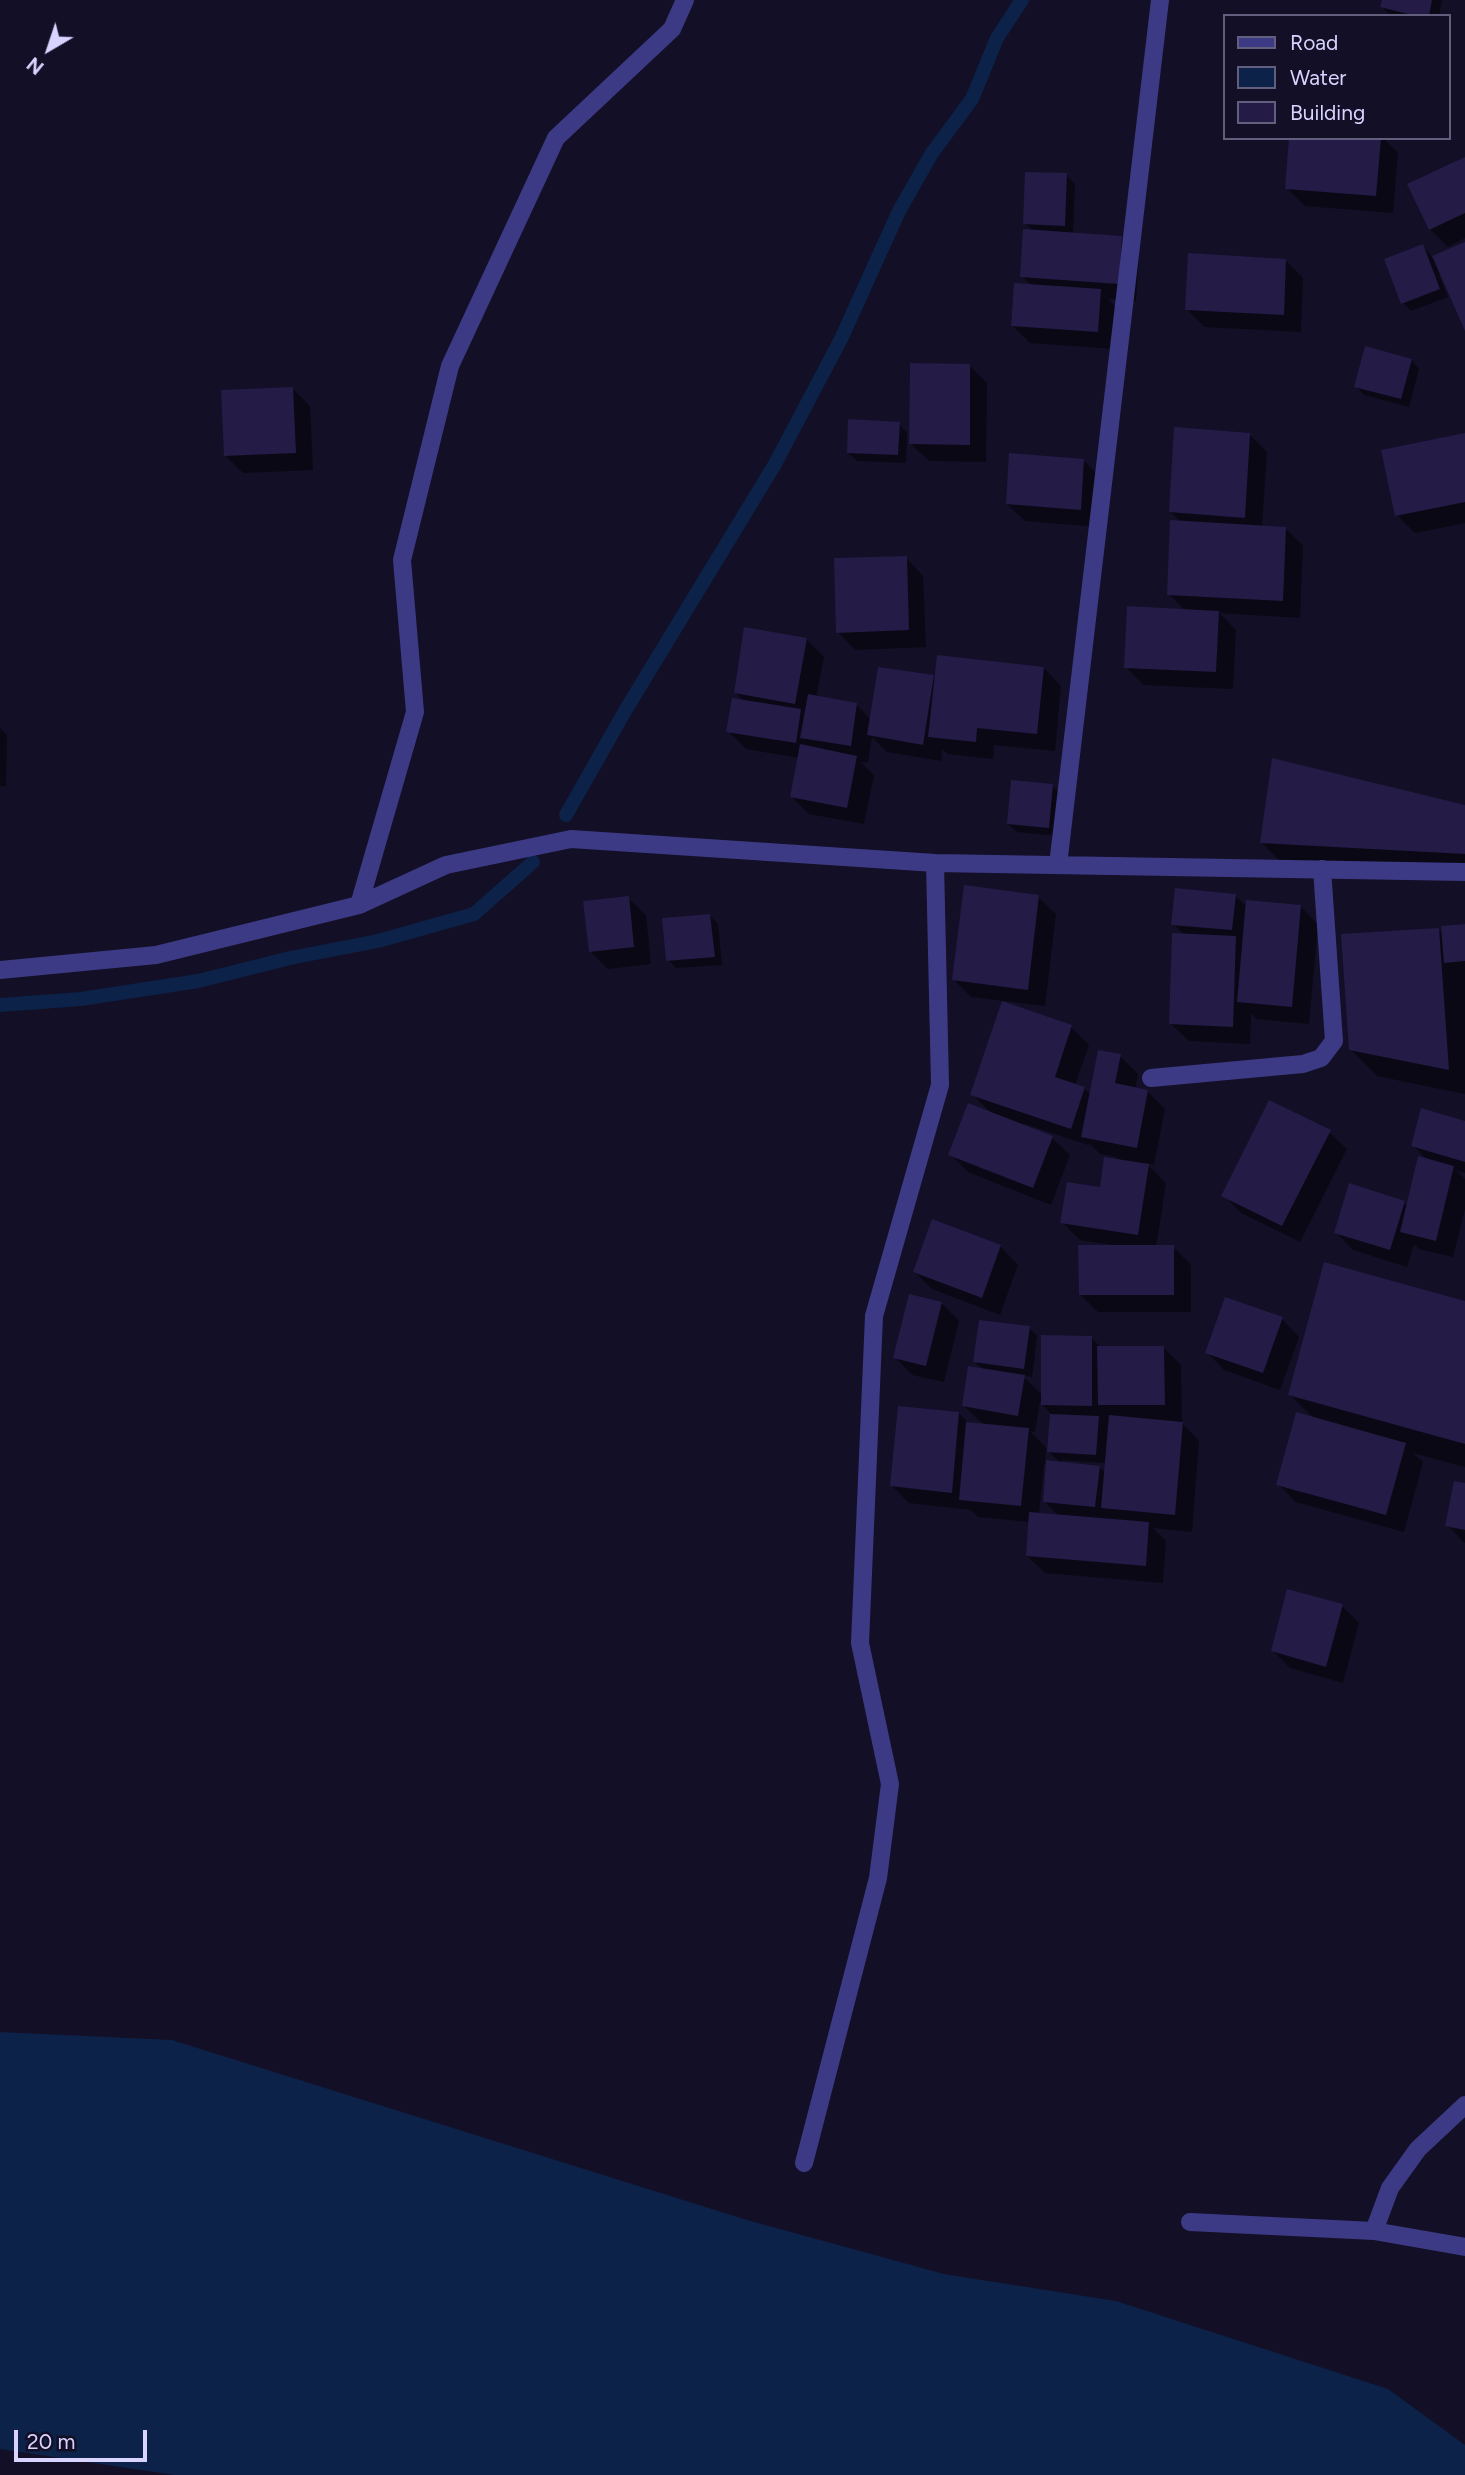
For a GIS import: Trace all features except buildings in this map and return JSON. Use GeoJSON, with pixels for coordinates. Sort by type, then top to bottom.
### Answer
{"type":"FeatureCollection","features":[{"type":"Feature","properties":{"kind":"street"},"geometry":{"type":"LineString","coordinates":[[359,905],[415,712],[402,560],[450,366],[556,138],[672,29],[685,0]]}},
{"type":"Feature","properties":{"kind":"street"},"geometry":{"type":"LineString","coordinates":[[1058,865],[1160,0]]}},
{"type":"Feature","properties":{"kind":"street"},"geometry":{"type":"LineString","coordinates":[[0,971],[156,956],[359,905],[446,866],[571,839],[935,863],[1465,872]]}},
{"type":"Feature","properties":{"kind":"street"},"geometry":{"type":"LineString","coordinates":[[804,2164],[877,1878],[890,1784],[860,1643],[874,1315],[940,1084],[935,863]]}},
{"type":"Feature","properties":{"kind":"street"},"geometry":{"type":"LineString","coordinates":[[1151,1077],[1303,1064],[1321,1058],[1334,1041],[1322,869]]}},
{"type":"Feature","properties":{"kind":"street"},"geometry":{"type":"LineString","coordinates":[[1374,2231],[1390,2188],[1418,2149],[1465,2105]]}},
{"type":"Feature","properties":{"kind":"street"},"geometry":{"type":"LineString","coordinates":[[1190,2222],[1374,2231],[1465,2247]]}},
{"type":"Feature","properties":{"kind":"water"},"geometry":{"type":"Polygon","coordinates":[[[0,2032],[172,2040],[747,2220],[944,2274],[1116,2301],[1388,2389],[1465,2445],[1465,2475],[174,2475],[0,2449],[0,2032]]]}},
{"type":"Feature","properties":{"kind":"waterway"},"geometry":{"type":"LineString","coordinates":[[566,815],[625,711],[775,464],[841,339],[899,211],[932,153],[972,99],[997,38],[1022,0]]}},
{"type":"Feature","properties":{"kind":"waterway"},"geometry":{"type":"LineString","coordinates":[[0,1005],[81,999],[198,981],[290,958],[378,941],[474,914],[533,862]]}}]}
